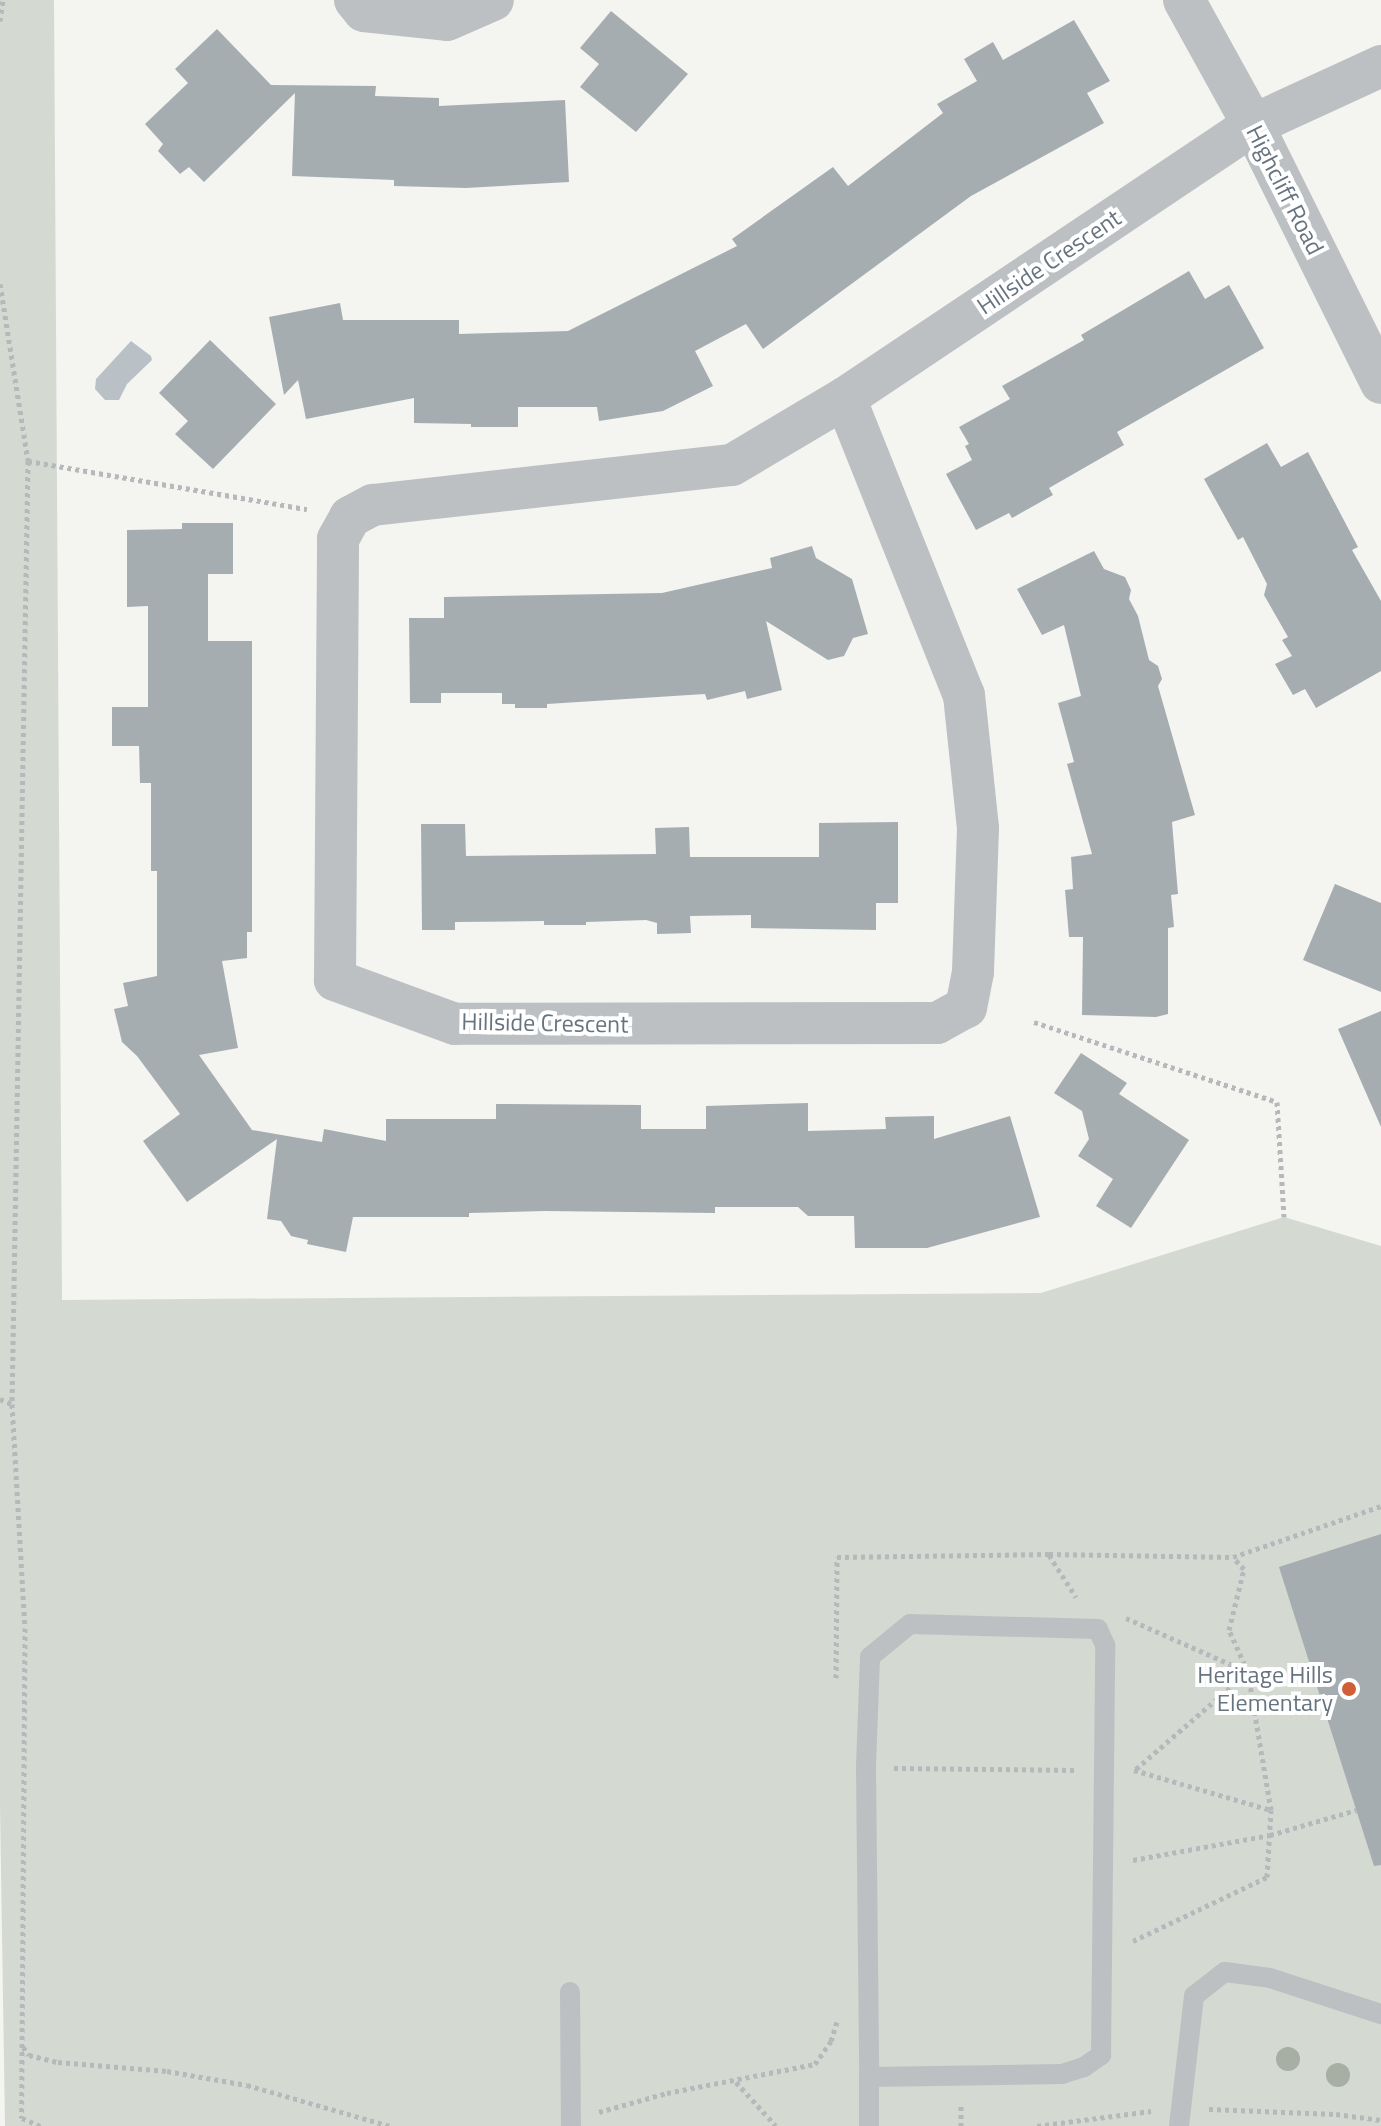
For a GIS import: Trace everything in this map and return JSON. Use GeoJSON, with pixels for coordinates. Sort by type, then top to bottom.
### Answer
{"type":"FeatureCollection","features":[{"type":"Feature","properties":{"kind":"street"},"geometry":{"type":"LineString","coordinates":[[355,0],[364,11],[447,20],[493,0]]}},
{"type":"Feature","properties":{"kind":"street","name":"Highcliff Road"},"geometry":{"type":"LineString","coordinates":[[1184,0],[1253,125],[1381,383]]}},
{"type":"Feature","properties":{"kind":"street","name":"Hillside Crescent"},"geometry":{"type":"LineString","coordinates":[[845,398],[964,695],[978,828],[973,972],[966,1007],[937,1023],[455,1024],[335,980],[338,539],[350,517],[373,505],[732,465],[845,398],[1253,125],[1381,66]]}},
{"type":"Feature","properties":{"kind":"lane"},"geometry":{"type":"LineString","coordinates":[[869,2077],[1062,2074],[1084,2067],[1101,2055],[1105,1645],[1098,1629],[910,1624],[870,1657],[866,1768],[869,2126]]}},
{"type":"Feature","properties":{"kind":"lane"},"geometry":{"type":"LineString","coordinates":[[1179,2126],[1194,1996],[1225,1972],[1270,1978],[1381,2014]]}},
{"type":"Feature","properties":{"kind":"lane"},"geometry":{"type":"LineString","coordinates":[[570,1992],[571,2122]]}},
{"type":"Feature","properties":{"kind":"path"},"geometry":{"type":"LineString","coordinates":[[0,21],[3,0]]}},
{"type":"Feature","properties":{"kind":"path"},"geometry":{"type":"LineString","coordinates":[[0,284],[28,461],[12,1404],[25,1628],[22,2118],[40,2126]]}},
{"type":"Feature","properties":{"kind":"path"},"geometry":{"type":"LineString","coordinates":[[28,461],[350,517]]}},
{"type":"Feature","properties":{"kind":"path"},"geometry":{"type":"LineString","coordinates":[[1034,1022],[1277,1102],[1284,1217]]}},
{"type":"Feature","properties":{"kind":"path"},"geometry":{"type":"LineString","coordinates":[[0,1399],[12,1404]]}},
{"type":"Feature","properties":{"kind":"path"},"geometry":{"type":"LineString","coordinates":[[836,1692],[837,1557],[1049,1554],[1233,1557],[1381,1506]]}},
{"type":"Feature","properties":{"kind":"path"},"geometry":{"type":"LineString","coordinates":[[1049,1554],[1074,1596],[1088,1602]]}},
{"type":"Feature","properties":{"kind":"path"},"geometry":{"type":"LineString","coordinates":[[1132,1954],[1133,1940],[1267,1877],[1271,1810],[1248,1672],[1229,1630],[1244,1569],[1233,1557]]}},
{"type":"Feature","properties":{"kind":"path"},"geometry":{"type":"LineString","coordinates":[[1116,1614],[1248,1672]]}},
{"type":"Feature","properties":{"kind":"path"},"geometry":{"type":"LineString","coordinates":[[1135,1770],[1248,1672]]}},
{"type":"Feature","properties":{"kind":"path"},"geometry":{"type":"LineString","coordinates":[[866,1768],[1135,1770],[1271,1810]]}},
{"type":"Feature","properties":{"kind":"path"},"geometry":{"type":"LineString","coordinates":[[1132,1860],[1270,1835],[1356,1810]]}},
{"type":"Feature","properties":{"kind":"path"},"geometry":{"type":"LineString","coordinates":[[571,2122],[667,2093],[815,2064],[831,2041],[838,2018]]}},
{"type":"Feature","properties":{"kind":"path"},"geometry":{"type":"LineString","coordinates":[[22,2045],[29,2055],[58,2062],[167,2071],[247,2085],[390,2126]]}},
{"type":"Feature","properties":{"kind":"path"},"geometry":{"type":"LineString","coordinates":[[735,2081],[776,2126]]}},
{"type":"Feature","properties":{"kind":"path"},"geometry":{"type":"LineString","coordinates":[[961,2126],[959,2104],[974,2104]]}},
{"type":"Feature","properties":{"kind":"shaded area"},"geometry":{"type":"Polygon","coordinates":[[[0,0],[54,0],[62,1300],[1041,1293],[1284,1217],[1381,1246],[1381,2126],[5,2126],[0,1803],[0,0]]]}},
{"type":"Feature","properties":{"kind":"shaded area"},"geometry":{"type":"Polygon","coordinates":[[[131,341],[152,360],[127,384],[119,400],[105,400],[95,389],[96,379],[131,341]]]}},
{"type":"Feature","properties":{"kind":"building"},"geometry":{"type":"Polygon","coordinates":[[[611,11],[688,74],[636,132],[580,87],[599,64],[580,48],[611,11]]]}},
{"type":"Feature","properties":{"kind":"building"},"geometry":{"type":"Polygon","coordinates":[[[1074,20],[1110,81],[1087,93],[1104,123],[971,196],[763,349],[746,324],[695,351],[713,386],[663,411],[599,421],[597,407],[518,407],[518,427],[471,427],[471,424],[414,423],[414,398],[306,419],[298,380],[284,395],[269,317],[340,303],[343,320],[459,320],[459,334],[568,331],[737,246],[732,239],[833,167],[848,186],[943,113],[937,104],[977,81],[964,59],[993,42],[1003,60],[1074,20]]]}},
{"type":"Feature","properties":{"kind":"building"},"geometry":{"type":"Polygon","coordinates":[[[217,29],[271,85],[376,86],[375,96],[439,98],[439,106],[565,100],[569,182],[466,188],[394,186],[394,180],[292,176],[295,93],[204,182],[189,167],[180,174],[158,151],[163,144],[145,124],[188,83],[175,69],[217,29]]]}},
{"type":"Feature","properties":{"kind":"building"},"geometry":{"type":"Polygon","coordinates":[[[1189,271],[1205,299],[1229,285],[1264,348],[1117,432],[1124,445],[1049,488],[1053,495],[1012,518],[1009,513],[976,530],[946,474],[972,460],[965,446],[969,444],[959,427],[1010,399],[1002,386],[1084,340],[1081,335],[1189,271]]]}},
{"type":"Feature","properties":{"kind":"building"},"geometry":{"type":"Polygon","coordinates":[[[210,340],[276,404],[213,469],[175,434],[188,421],[159,393],[210,340]]]}},
{"type":"Feature","properties":{"kind":"building"},"geometry":{"type":"Polygon","coordinates":[[[1267,443],[1281,467],[1308,452],[1358,547],[1352,550],[1381,601],[1381,671],[1316,708],[1305,689],[1293,695],[1275,664],[1292,656],[1282,640],[1288,637],[1264,595],[1267,584],[1243,537],[1238,540],[1204,479],[1267,443]]]}},
{"type":"Feature","properties":{"kind":"building"},"geometry":{"type":"Polygon","coordinates":[[[182,523],[233,523],[233,574],[208,574],[208,641],[252,641],[252,932],[247,932],[247,958],[222,961],[238,1048],[199,1055],[252,1130],[322,1142],[324,1129],[386,1141],[386,1119],[496,1119],[496,1104],[641,1105],[641,1129],[706,1129],[706,1106],[808,1103],[808,1131],[886,1129],[885,1117],[934,1116],[934,1139],[1010,1116],[1040,1217],[927,1248],[855,1248],[854,1216],[808,1216],[798,1207],[715,1207],[715,1213],[545,1211],[469,1213],[469,1217],[353,1217],[346,1252],[307,1244],[308,1240],[291,1236],[281,1221],[267,1219],[277,1139],[187,1202],[143,1141],[180,1114],[137,1056],[122,1042],[114,1009],[128,1006],[123,983],[157,976],[157,871],[151,871],[151,783],[140,783],[139,746],[112,746],[112,707],[148,707],[148,606],[127,607],[127,530],[182,529],[182,523]]]}},
{"type":"Feature","properties":{"kind":"building"},"geometry":{"type":"Polygon","coordinates":[[[812,546],[816,558],[852,579],[868,634],[853,638],[844,656],[828,660],[766,621],[782,690],[747,699],[745,691],[707,700],[705,694],[547,704],[547,708],[515,708],[515,704],[502,704],[502,693],[441,693],[441,703],[410,703],[409,618],[444,618],[444,597],[662,593],[772,568],[770,558],[812,546]]]}},
{"type":"Feature","properties":{"kind":"building"},"geometry":{"type":"Polygon","coordinates":[[[1094,551],[1104,569],[1125,577],[1131,590],[1129,599],[1138,616],[1149,660],[1158,666],[1162,679],[1158,686],[1195,815],[1172,822],[1178,894],[1171,895],[1174,927],[1168,928],[1168,1014],[1156,1017],[1082,1015],[1083,937],[1069,937],[1065,890],[1073,889],[1071,857],[1092,854],[1067,764],[1074,762],[1058,703],[1081,696],[1064,625],[1042,635],[1017,589],[1094,551]]]}},
{"type":"Feature","properties":{"kind":"building"},"geometry":{"type":"Polygon","coordinates":[[[898,822],[898,903],[876,903],[876,930],[751,928],[751,915],[690,916],[691,933],[657,934],[657,923],[646,920],[586,922],[586,925],[544,925],[544,921],[455,922],[455,930],[422,930],[421,824],[465,824],[466,856],[656,854],[655,828],[689,827],[690,857],[819,857],[819,823],[898,822]]]}},
{"type":"Feature","properties":{"kind":"building"},"geometry":{"type":"Polygon","coordinates":[[[1335,884],[1381,903],[1381,992],[1303,960],[1335,884]]]}},
{"type":"Feature","properties":{"kind":"building"},"geometry":{"type":"Polygon","coordinates":[[[1381,1011],[1381,1127],[1338,1029],[1381,1011]]]}},
{"type":"Feature","properties":{"kind":"building"},"geometry":{"type":"Polygon","coordinates":[[[1081,1053],[1127,1083],[1119,1094],[1189,1140],[1131,1228],[1096,1206],[1113,1179],[1078,1156],[1089,1139],[1082,1111],[1054,1093],[1081,1053]]]}},
{"type":"Feature","properties":{"kind":"building","name":"Heritage Hills Elementary"},"geometry":{"type":"Polygon","coordinates":[[[1381,1534],[1381,1865],[1374,1866],[1279,1567],[1381,1534]]]}},
{"type":"Feature","properties":{"kind":"place","name":"Heritage Hills Elementary"},"geometry":{"type":"Point","coordinates":[1349,1689]}}]}
